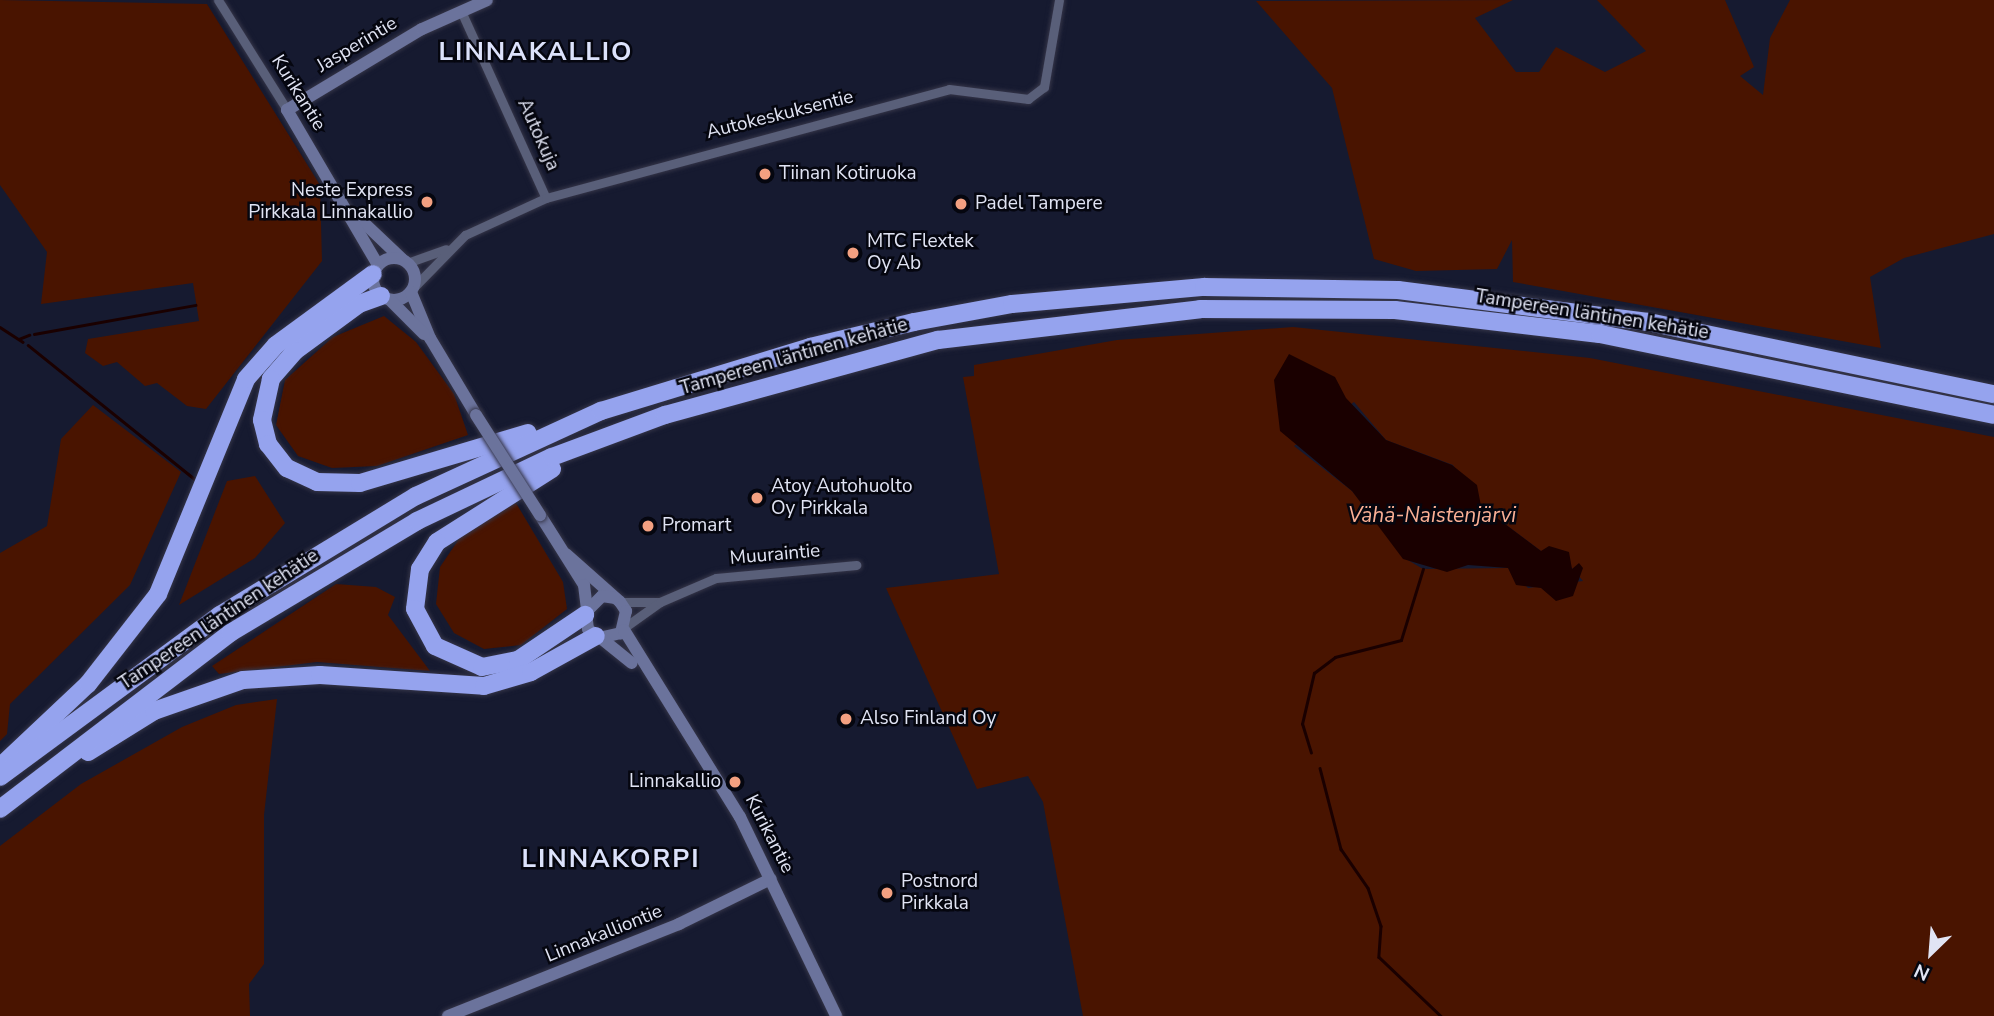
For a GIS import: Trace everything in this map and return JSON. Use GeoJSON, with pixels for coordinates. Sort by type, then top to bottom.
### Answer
{"type":"FeatureCollection","features":[{"type":"Feature","properties":{"kind":"highway"},"geometry":{"type":"LineString","coordinates":[[0,766],[88,684],[158,594],[190,528],[227,416],[251,372],[276,345],[376,270]]}},
{"type":"Feature","properties":{"kind":"highway","name":"Tampereen läntinen kehätie"},"geometry":{"type":"LineString","coordinates":[[0,778],[165,653],[303,562],[416,496],[601,411],[810,347],[1000,306],[1274,286],[1528,302],[1994,394]]}},
{"type":"Feature","properties":{"kind":"highway"},"geometry":{"type":"LineString","coordinates":[[385,298],[359,304],[295,351],[271,379],[262,410],[264,433],[294,473],[333,484],[378,480],[601,411]]}},
{"type":"Feature","properties":{"kind":"highway","name":"Tampereen läntinen kehätie"},"geometry":{"type":"LineString","coordinates":[[0,809],[129,706],[310,581],[484,488],[600,439],[729,394],[938,340],[1109,315],[1262,308],[1395,310],[1523,322],[1994,415]]}},
{"type":"Feature","properties":{"kind":"highway"},"geometry":{"type":"LineString","coordinates":[[586,612],[533,653],[482,667],[435,646],[414,599],[422,561],[442,537],[600,439]]}},
{"type":"Feature","properties":{"kind":"highway"},"geometry":{"type":"LineString","coordinates":[[36,781],[154,711],[217,686],[320,675],[484,686],[531,672],[599,638]]}},
{"type":"Feature","properties":{"kind":"main road","name":"Jasperintie"},"geometry":{"type":"LineString","coordinates":[[287,110],[461,11],[487,0]]}},
{"type":"Feature","properties":{"kind":"main road","name":"Kurikantie"},"geometry":{"type":"LineString","coordinates":[[287,110],[347,206],[376,270],[385,298]]}},
{"type":"Feature","properties":{"kind":"main road","name":"Kurikantie"},"geometry":{"type":"LineString","coordinates":[[347,206],[406,262]]}},
{"type":"Feature","properties":{"kind":"main road"},"geometry":{"type":"LineString","coordinates":[[376,270],[406,262],[430,338],[566,554],[587,593],[586,612],[599,638],[624,629]]}},
{"type":"Feature","properties":{"kind":"main road"},"geometry":{"type":"LineString","coordinates":[[385,298],[413,289]]}},
{"type":"Feature","properties":{"kind":"main road"},"geometry":{"type":"LineString","coordinates":[[385,298],[430,338]]}},
{"type":"Feature","properties":{"kind":"main road"},"geometry":{"type":"LineString","coordinates":[[566,554],[617,600]]}},
{"type":"Feature","properties":{"kind":"main road"},"geometry":{"type":"LineString","coordinates":[[586,612],[602,596],[617,600]]}},
{"type":"Feature","properties":{"kind":"main road","name":"Kurikantie"},"geometry":{"type":"LineString","coordinates":[[617,600],[624,629],[650,681],[723,788],[771,879],[836,1016]]}},
{"type":"Feature","properties":{"kind":"main road","name":"Kurikantie"},"geometry":{"type":"LineString","coordinates":[[599,638],[650,681]]}},
{"type":"Feature","properties":{"kind":"main road","name":"Linnakalliontie"},"geometry":{"type":"LineString","coordinates":[[448,1016],[672,927],[771,879]]}},
{"type":"Feature","properties":{"kind":"street","name":"Kurikantie"},"geometry":{"type":"LineString","coordinates":[[218,0],[287,110]]}},
{"type":"Feature","properties":{"kind":"street","name":"Autokeskuksentie"},"geometry":{"type":"LineString","coordinates":[[406,262],[446,249],[491,219],[546,198],[950,89],[1028,99],[1044,88],[1059,0]]}},
{"type":"Feature","properties":{"kind":"street","name":"Autokuja"},"geometry":{"type":"LineString","coordinates":[[461,11],[546,198]]}},
{"type":"Feature","properties":{"kind":"street","name":"Autokeskuksentie"},"geometry":{"type":"LineString","coordinates":[[413,289],[446,249]]}},
{"type":"Feature","properties":{"kind":"street","name":"Muuraintie"},"geometry":{"type":"LineString","coordinates":[[624,629],[660,602],[731,575],[856,565]]}},
{"type":"Feature","properties":{"kind":"street","name":"Muuraintie"},"geometry":{"type":"LineString","coordinates":[[617,600],[660,602]]}},
{"type":"Feature","properties":{"kind":"shaded area"},"geometry":{"type":"Polygon","coordinates":[[[0,0],[207,4],[320,185],[322,261],[206,409],[187,406],[157,383],[145,386],[117,362],[103,366],[85,353],[88,339],[199,321],[193,283],[41,304],[47,252],[0,185],[0,0]]]}},
{"type":"Feature","properties":{"kind":"shaded area"},"geometry":{"type":"Polygon","coordinates":[[[1513,0],[1475,18],[1516,72],[1539,72],[1556,47],[1605,72],[1646,51],[1597,0],[1725,0],[1754,67],[1740,76],[1763,95],[1770,38],[1790,0],[1994,0],[1994,234],[1904,258],[1870,277],[1881,348],[1513,282],[1512,240],[1497,269],[1416,271],[1374,259],[1332,88],[1256,1],[1513,0]]]}},
{"type":"Feature","properties":{"kind":"shaded area"},"geometry":{"type":"Polygon","coordinates":[[[384,316],[416,342],[454,394],[468,435],[377,466],[332,468],[298,456],[276,425],[285,380],[333,337],[384,316]]]}},
{"type":"Feature","properties":{"kind":"shaded area"},"geometry":{"type":"Polygon","coordinates":[[[1293,327],[1590,358],[1994,437],[1994,1016],[1083,1016],[1043,802],[1028,776],[977,789],[886,588],[999,574],[963,377],[974,376],[974,365],[1117,340],[1293,327]],[[1354,402],[1294,446],[1352,491],[1406,559],[1423,569],[1508,568],[1528,588],[1583,581],[1566,561],[1541,551],[1481,506],[1453,465],[1386,440],[1354,402]]]}},
{"type":"Feature","properties":{"kind":"shaded area"},"geometry":{"type":"Polygon","coordinates":[[[93,405],[181,472],[130,585],[10,704],[7,734],[0,741],[0,553],[47,526],[61,439],[93,405]]]}},
{"type":"Feature","properties":{"kind":"shaded area"},"geometry":{"type":"Polygon","coordinates":[[[255,476],[285,523],[255,558],[179,605],[227,481],[255,476]]]}},
{"type":"Feature","properties":{"kind":"shaded area"},"geometry":{"type":"Polygon","coordinates":[[[516,503],[563,582],[567,609],[521,645],[484,649],[454,633],[436,604],[440,567],[463,533],[516,503]]]}},
{"type":"Feature","properties":{"kind":"shaded area"},"geometry":{"type":"Polygon","coordinates":[[[336,584],[376,587],[395,597],[388,615],[430,671],[317,662],[219,674],[212,666],[336,584]]]}},
{"type":"Feature","properties":{"kind":"shaded area"},"geometry":{"type":"Polygon","coordinates":[[[277,699],[264,815],[264,964],[249,984],[250,1016],[0,1016],[0,846],[81,784],[182,727],[236,705],[277,699]]]}},
{"type":"Feature","properties":{"kind":"water","name":"Vähä-Naistenjärvi"},"geometry":{"type":"Polygon","coordinates":[[[1289,354],[1335,377],[1346,398],[1386,440],[1452,465],[1477,485],[1481,506],[1541,551],[1549,546],[1569,552],[1572,569],[1579,563],[1583,568],[1573,596],[1556,601],[1541,588],[1516,585],[1508,568],[1468,565],[1447,572],[1403,559],[1352,491],[1280,431],[1274,380],[1289,354]]]}},
{"type":"Feature","properties":{"kind":"waterway"},"geometry":{"type":"LineString","coordinates":[[34,334],[195,305]]}},
{"type":"Feature","properties":{"kind":"waterway"},"geometry":{"type":"LineString","coordinates":[[0,327],[23,342]]}},
{"type":"Feature","properties":{"kind":"waterway"},"geometry":{"type":"LineString","coordinates":[[19,339],[29,335]]}},
{"type":"Feature","properties":{"kind":"waterway"},"geometry":{"type":"LineString","coordinates":[[28,345],[197,481]]}},
{"type":"Feature","properties":{"kind":"waterway"},"geometry":{"type":"LineString","coordinates":[[1311,753],[1302,724],[1314,673],[1335,657],[1401,640],[1423,569]]}},
{"type":"Feature","properties":{"kind":"waterway"},"geometry":{"type":"LineString","coordinates":[[1320,768],[1341,849],[1368,888],[1381,926],[1379,957],[1441,1016]]}},
{"type":"Feature","properties":{"kind":"place","name":"Tiinan Kotiruoka"},"geometry":{"type":"Point","coordinates":[765,174]}},
{"type":"Feature","properties":{"kind":"place","name":"Neste Express Pirkkala Linnakallio"},"geometry":{"type":"Point","coordinates":[427,202]}},
{"type":"Feature","properties":{"kind":"place","name":"Padel Tampere"},"geometry":{"type":"Point","coordinates":[961,204]}},
{"type":"Feature","properties":{"kind":"place","name":"MTC Flextek Oy Ab"},"geometry":{"type":"Point","coordinates":[853,253]}},
{"type":"Feature","properties":{"kind":"place","name":"Atoy Autohuolto Oy Pirkkala"},"geometry":{"type":"Point","coordinates":[757,498]}},
{"type":"Feature","properties":{"kind":"place","name":"Promart"},"geometry":{"type":"Point","coordinates":[648,526]}},
{"type":"Feature","properties":{"kind":"place","name":"Also Finland Oy"},"geometry":{"type":"Point","coordinates":[846,719]}},
{"type":"Feature","properties":{"kind":"place","name":"Linnakallio"},"geometry":{"type":"Point","coordinates":[735,782]}},
{"type":"Feature","properties":{"kind":"place","name":"Postnord Pirkkala"},"geometry":{"type":"Point","coordinates":[887,893]}},
{"type":"Feature","properties":{"kind":"district","name":"LINNAKALLIO"},"geometry":{"type":"Point","coordinates":[536,52]}},
{"type":"Feature","properties":{"kind":"district","name":"LINNAKORPI"},"geometry":{"type":"Point","coordinates":[611,859]}}]}
